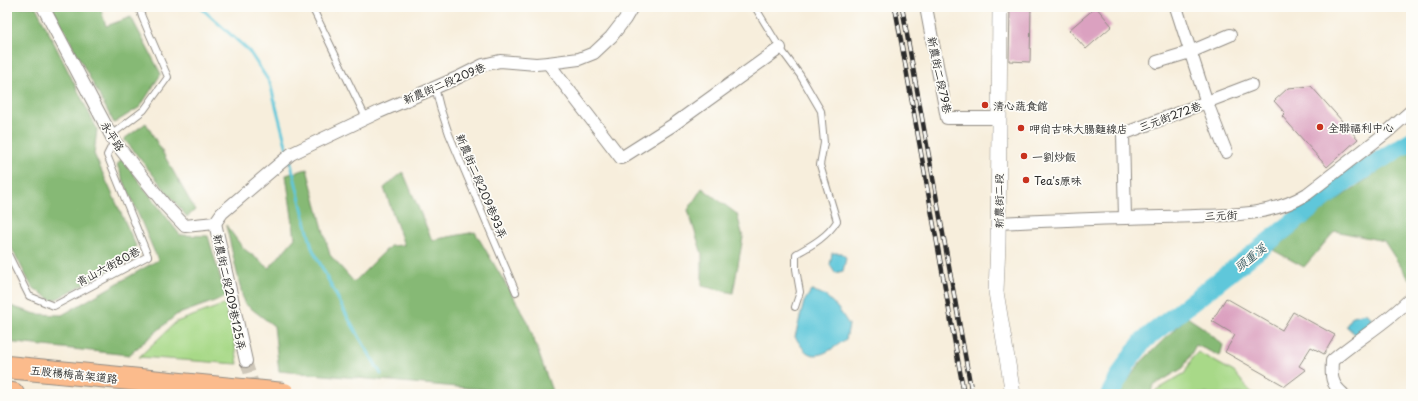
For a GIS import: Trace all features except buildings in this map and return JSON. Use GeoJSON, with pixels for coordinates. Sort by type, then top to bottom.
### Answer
{"type":"FeatureCollection","features":[{"type":"Feature","properties":{"kind":"highway","name":"五股楊梅高架道路"},"geometry":{"type":"LineString","coordinates":[[7,367],[284,394]]}},
{"type":"Feature","properties":{"kind":"highway"},"geometry":{"type":"LineString","coordinates":[[7,393],[13,394]]}},
{"type":"Feature","properties":{"kind":"street","name":"永平路"},"geometry":{"type":"LineString","coordinates":[[44,7],[112,138],[165,204],[185,226],[215,223]]}},
{"type":"Feature","properties":{"kind":"street","name":"新農街二段209巷"},"geometry":{"type":"LineString","coordinates":[[215,223],[222,213],[287,158],[366,118],[483,65],[500,61],[536,64],[548,63],[579,59],[594,53],[611,37],[632,7]]}},
{"type":"Feature","properties":{"kind":"street","name":"新農街二段79巷"},"geometry":{"type":"LineString","coordinates":[[926,7],[947,118],[998,118]]}},
{"type":"Feature","properties":{"kind":"street","name":"新農街二段"},"geometry":{"type":"LineString","coordinates":[[1000,7],[996,292],[1013,394]]}},
{"type":"Feature","properties":{"kind":"street"},"geometry":{"type":"LineString","coordinates":[[1176,7],[1207,102],[1226,152]]}},
{"type":"Feature","properties":{"kind":"street"},"geometry":{"type":"LineString","coordinates":[[1157,62],[1190,52],[1230,35]]}},
{"type":"Feature","properties":{"kind":"street"},"geometry":{"type":"LineString","coordinates":[[548,63],[621,158],[673,125],[780,48]]}},
{"type":"Feature","properties":{"kind":"street","name":"三元街272巷"},"geometry":{"type":"LineString","coordinates":[[1125,218],[1123,134],[1251,85]]}},
{"type":"Feature","properties":{"kind":"street","name":"三元街"},"geometry":{"type":"LineString","coordinates":[[998,223],[1223,216],[1274,209],[1295,201],[1387,132],[1411,111]]}},
{"type":"Feature","properties":{"kind":"street","name":"新農街二段209巷125弄"},"geometry":{"type":"LineString","coordinates":[[215,223],[246,361]]}},
{"type":"Feature","properties":{"kind":"street"},"geometry":{"type":"LineString","coordinates":[[1343,394],[1336,388],[1331,375],[1332,361],[1346,349],[1388,320],[1411,298]]}},
{"type":"Feature","properties":{"kind":"lane"},"geometry":{"type":"LineString","coordinates":[[112,138],[144,110],[168,77],[139,7]]}},
{"type":"Feature","properties":{"kind":"lane"},"geometry":{"type":"LineString","coordinates":[[312,7],[366,118]]}},
{"type":"Feature","properties":{"kind":"lane"},"geometry":{"type":"LineString","coordinates":[[755,7],[822,111],[824,143],[820,165],[837,221],[831,231],[825,236],[796,254],[796,269],[800,292],[795,307]]}},
{"type":"Feature","properties":{"kind":"lane","name":"新農街二段209巷93弄"},"geometry":{"type":"LineString","coordinates":[[435,87],[440,107],[450,134],[516,292]]}},
{"type":"Feature","properties":{"kind":"lane","name":"青山六街80巷"},"geometry":{"type":"LineString","coordinates":[[7,252],[29,296],[54,306],[148,256],[107,155],[112,138]]}},
{"type":"Feature","properties":{"kind":"green space"},"geometry":{"type":"Polygon","coordinates":[[[7,7],[36,7],[97,129],[94,154],[136,246],[131,258],[53,301],[32,287],[7,239],[7,7]]]}},
{"type":"Feature","properties":{"kind":"green space"},"geometry":{"type":"Polygon","coordinates":[[[52,7],[100,7],[106,26],[131,17],[161,74],[140,107],[114,123],[52,7]]]}},
{"type":"Feature","properties":{"kind":"green space"},"geometry":{"type":"Polygon","coordinates":[[[146,123],[195,210],[187,217],[124,139],[146,123]]]}},
{"type":"Feature","properties":{"kind":"green space"},"geometry":{"type":"Polygon","coordinates":[[[1411,149],[1411,279],[1409,279],[1384,241],[1335,231],[1304,267],[1273,250],[1335,201],[1411,149]]]}},
{"type":"Feature","properties":{"kind":"green space"},"geometry":{"type":"Polygon","coordinates":[[[122,159],[180,235],[208,236],[226,297],[176,315],[129,355],[7,342],[7,305],[36,314],[62,315],[158,260],[117,165],[122,159]]]}},
{"type":"Feature","properties":{"kind":"green space"},"geometry":{"type":"Polygon","coordinates":[[[307,169],[330,255],[354,282],[390,246],[404,245],[384,188],[403,172],[432,240],[475,232],[527,320],[553,394],[535,394],[279,371],[274,326],[244,303],[226,225],[243,248],[269,268],[295,238],[286,175],[307,169]]]}},
{"type":"Feature","properties":{"kind":"green space"},"geometry":{"type":"Polygon","coordinates":[[[702,188],[737,214],[743,237],[733,293],[702,286],[702,254],[688,210],[702,188]]]}},
{"type":"Feature","properties":{"kind":"green space"},"geometry":{"type":"Polygon","coordinates":[[[228,303],[238,364],[139,357],[176,322],[228,303]]]}},
{"type":"Feature","properties":{"kind":"green space"},"geometry":{"type":"Polygon","coordinates":[[[1187,317],[1202,327],[1223,345],[1220,356],[1196,345],[1183,368],[1153,386],[1150,394],[1118,394],[1141,362],[1187,317]]]}},
{"type":"Feature","properties":{"kind":"green space"},"geometry":{"type":"Polygon","coordinates":[[[1198,352],[1234,372],[1251,392],[1256,394],[1154,394],[1156,390],[1185,373],[1192,358],[1198,352]]]}},
{"type":"Feature","properties":{"kind":"water"},"geometry":{"type":"Polygon","coordinates":[[[832,253],[842,253],[846,258],[843,271],[835,273],[830,265],[832,253]]]}},
{"type":"Feature","properties":{"kind":"water"},"geometry":{"type":"Polygon","coordinates":[[[811,291],[817,292],[829,299],[838,308],[849,325],[846,339],[828,351],[818,355],[813,355],[806,352],[795,337],[804,302],[811,291]]]}},
{"type":"Feature","properties":{"kind":"water"},"geometry":{"type":"Polygon","coordinates":[[[1365,313],[1371,317],[1372,325],[1356,335],[1346,326],[1353,316],[1365,313]]]}},
{"type":"Feature","properties":{"kind":"waterway"},"geometry":{"type":"LineString","coordinates":[[200,7],[249,51],[270,83],[288,153]]}},
{"type":"Feature","properties":{"kind":"waterway","name":"頭重溪"},"geometry":{"type":"LineString","coordinates":[[1110,394],[1127,363],[1144,340],[1347,180],[1411,141]]}},
{"type":"Feature","properties":{"kind":"waterway"},"geometry":{"type":"LineString","coordinates":[[290,160],[312,248],[347,316],[381,374]]}},
{"type":"Feature","properties":{"kind":"tunnel"},"geometry":{"type":"LineString","coordinates":[[246,361],[256,394]]}},
{"type":"Feature","properties":{"kind":"railway"},"geometry":{"type":"LineString","coordinates":[[895,7],[964,394]]}},
{"type":"Feature","properties":{"kind":"railway"},"geometry":{"type":"LineString","coordinates":[[902,7],[972,394]]}},
{"type":"Feature","properties":{"kind":"place","name":"清心蔬食館"},"geometry":{"type":"Point","coordinates":[985,105]}},
{"type":"Feature","properties":{"kind":"place","name":"全聯福利中心"},"geometry":{"type":"Point","coordinates":[1320,127]}},
{"type":"Feature","properties":{"kind":"place","name":"呷尚古味大腸麵線店"},"geometry":{"type":"Point","coordinates":[1021,128]}},
{"type":"Feature","properties":{"kind":"place","name":"一劉炒飯"},"geometry":{"type":"Point","coordinates":[1024,156]}},
{"type":"Feature","properties":{"kind":"place","name":"Tea's原味"},"geometry":{"type":"Point","coordinates":[1026,180]}}]}
